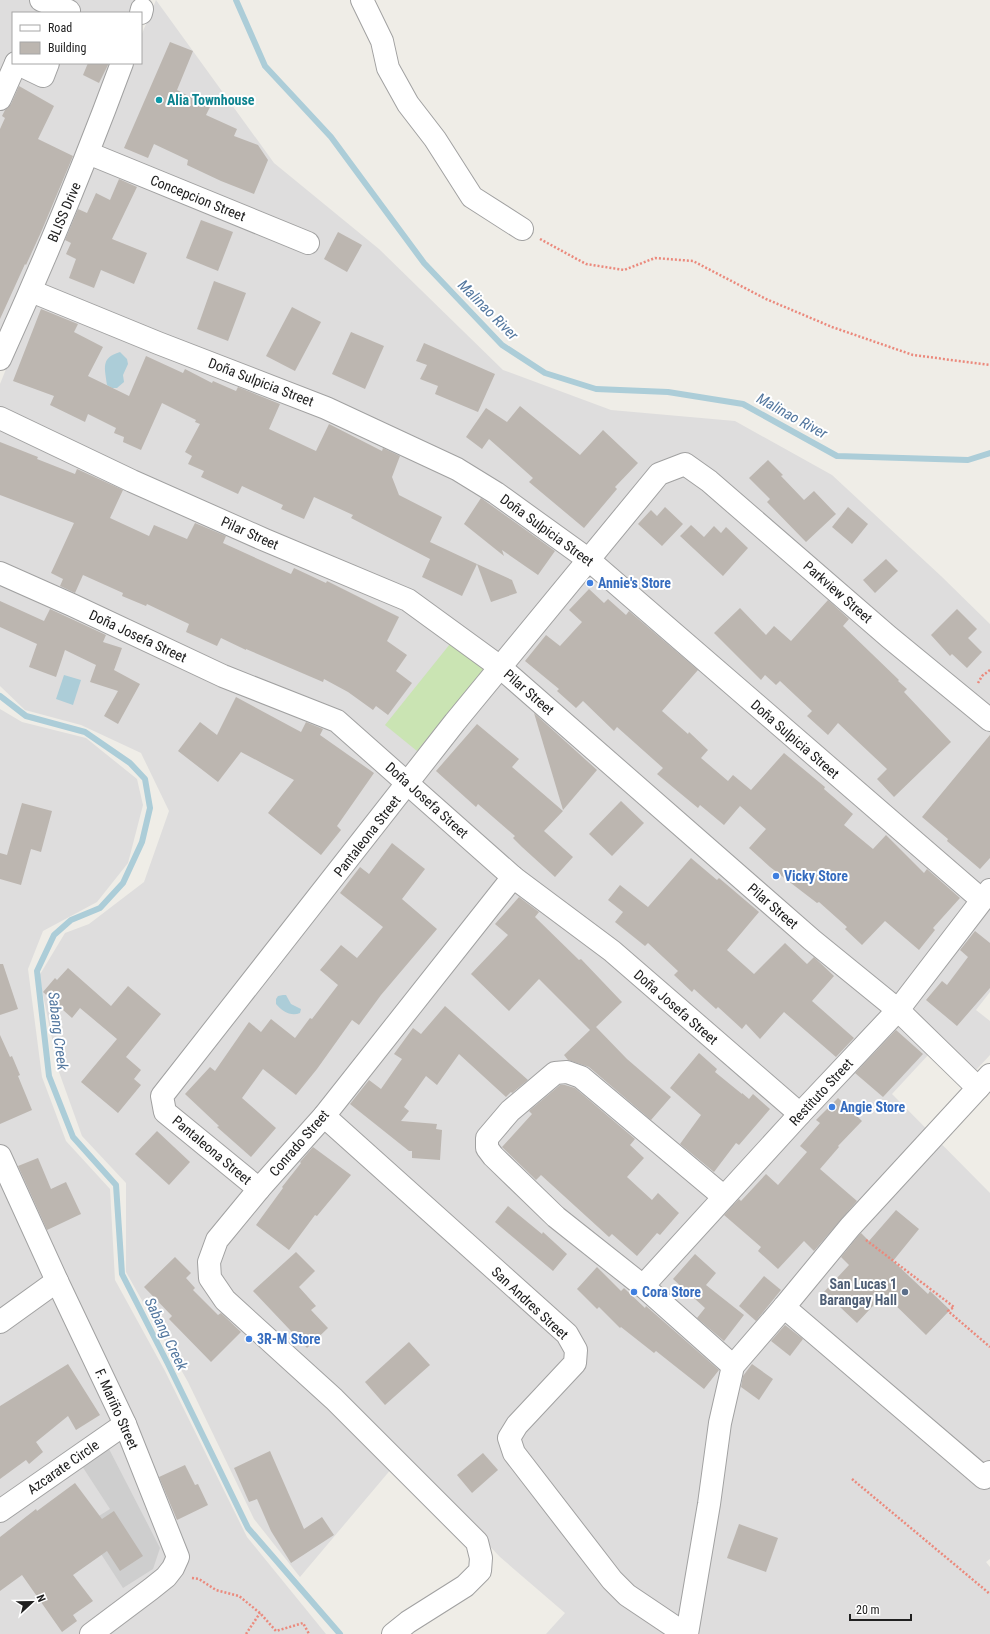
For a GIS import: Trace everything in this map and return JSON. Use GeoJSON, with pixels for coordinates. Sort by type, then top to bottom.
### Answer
{"type":"FeatureCollection","features":[{"type":"Feature","properties":{"kind":"street"},"geometry":{"type":"LineString","coordinates":[[41,0],[68,12]]}},
{"type":"Feature","properties":{"kind":"street"},"geometry":{"type":"LineString","coordinates":[[364,1],[382,41],[388,68],[408,104],[435,139],[472,197],[522,229]]}},
{"type":"Feature","properties":{"kind":"street"},"geometry":{"type":"LineString","coordinates":[[0,56],[12,62]]}},
{"type":"Feature","properties":{"kind":"street"},"geometry":{"type":"LineString","coordinates":[[0,99],[15,64]]}},
{"type":"Feature","properties":{"kind":"street"},"geometry":{"type":"LineString","coordinates":[[20,64],[45,69]]}},
{"type":"Feature","properties":{"kind":"street","name":"BLISS Drive"},"geometry":{"type":"LineString","coordinates":[[0,359],[31,291],[88,153],[122,64]]}},
{"type":"Feature","properties":{"kind":"street","name":"Concepcion Street"},"geometry":{"type":"LineString","coordinates":[[88,153],[308,243]]}},
{"type":"Feature","properties":{"kind":"street","name":"Doña Sulpicia Street"},"geometry":{"type":"LineString","coordinates":[[31,291],[166,346],[326,408],[457,469],[496,492],[589,560],[986,895]]}},
{"type":"Feature","properties":{"kind":"street","name":"Pilar Street"},"geometry":{"type":"LineString","coordinates":[[0,418],[132,481],[265,540],[408,600],[500,666],[801,930],[984,1082]]}},
{"type":"Feature","properties":{"kind":"street","name":"Pantaleona Street"},"geometry":{"type":"LineString","coordinates":[[258,1189],[165,1112],[162,1096],[500,666],[659,474],[685,464]]}},
{"type":"Feature","properties":{"kind":"street","name":"Parkview Street"},"geometry":{"type":"LineString","coordinates":[[685,464],[709,481],[889,637],[990,720]]}},
{"type":"Feature","properties":{"kind":"street","name":"Doña Josefa Street"},"geometry":{"type":"LineString","coordinates":[[0,573],[223,676],[337,721],[513,877],[612,951],[800,1114]]}},
{"type":"Feature","properties":{"kind":"street","name":"Conrado Street"},"geometry":{"type":"LineString","coordinates":[[393,1634],[408,1622],[464,1586],[480,1572],[482,1558],[477,1542],[334,1399],[225,1300],[210,1278],[209,1262],[217,1240],[258,1189],[324,1116],[513,877]]}},
{"type":"Feature","properties":{"kind":"street","name":"Restituto Street"},"geometry":{"type":"LineString","coordinates":[[643,1286],[800,1114],[898,1010],[986,895]]}},
{"type":"Feature","properties":{"kind":"street"},"geometry":{"type":"LineString","coordinates":[[724,1197],[581,1077],[567,1072],[555,1073],[510,1111],[488,1138],[487,1148],[556,1217],[643,1286],[733,1366]]}},
{"type":"Feature","properties":{"kind":"street"},"geometry":{"type":"LineString","coordinates":[[686,1634],[709,1504],[720,1423],[733,1366],[850,1227],[984,1082]]}},
{"type":"Feature","properties":{"kind":"street","name":"San Andres Street"},"geometry":{"type":"LineString","coordinates":[[324,1116],[567,1334],[576,1350],[575,1363],[517,1425],[509,1438],[514,1452],[612,1580],[627,1595],[686,1634]]}},
{"type":"Feature","properties":{"kind":"street","name":"F. Mariño Street"},"geometry":{"type":"LineString","coordinates":[[0,1156],[125,1424],[178,1557],[173,1568],[166,1577],[91,1634]]}},
{"type":"Feature","properties":{"kind":"street"},"geometry":{"type":"LineString","coordinates":[[0,1322],[57,1281]]}},
{"type":"Feature","properties":{"kind":"street"},"geometry":{"type":"LineString","coordinates":[[784,1307],[984,1478],[990,1472]]}},
{"type":"Feature","properties":{"kind":"street","name":"Azcarate Circle"},"geometry":{"type":"LineString","coordinates":[[0,1511],[125,1424]]}},
{"type":"Feature","properties":{"kind":"path"},"geometry":{"type":"LineString","coordinates":[[522,229],[586,264],[624,270],[655,258],[693,261],[766,299],[832,327],[913,355],[990,365]]}},
{"type":"Feature","properties":{"kind":"path"},"geometry":{"type":"LineString","coordinates":[[850,1227],[954,1307],[948,1311],[990,1347]]}},
{"type":"Feature","properties":{"kind":"path"},"geometry":{"type":"LineString","coordinates":[[852,1479],[990,1594]]}},
{"type":"Feature","properties":{"kind":"path"},"geometry":{"type":"LineString","coordinates":[[166,1577],[199,1579],[216,1590],[240,1596],[260,1613],[276,1631],[303,1623],[309,1634]]}},
{"type":"Feature","properties":{"kind":"path"},"geometry":{"type":"LineString","coordinates":[[246,1634],[260,1613]]}},
{"type":"Feature","properties":{"kind":"shaded area"},"geometry":{"type":"Polygon","coordinates":[[[0,0],[139,0],[134,12],[12,12],[12,64],[113,64],[0,335],[0,0]]]}},
{"type":"Feature","properties":{"kind":"shaded area"},"geometry":{"type":"Polygon","coordinates":[[[156,0],[274,163],[379,249],[503,370],[611,410],[735,421],[832,475],[941,576],[990,624],[990,992],[976,1010],[990,1021],[990,1055],[965,1082],[930,1053],[892,1094],[990,1193],[990,1559],[986,1562],[990,1567],[990,1634],[546,1634],[565,1613],[500,1557],[403,1455],[300,1577],[254,1519],[188,1382],[126,1272],[126,1183],[82,1136],[59,1072],[39,976],[65,933],[89,924],[144,882],[169,811],[141,753],[81,725],[25,710],[0,686],[0,384],[130,64],[142,64],[142,34],[156,0]]]}},
{"type":"Feature","properties":{"kind":"shaded area"},"geometry":{"type":"Polygon","coordinates":[[[0,709],[22,722],[86,738],[137,779],[143,805],[128,863],[97,902],[43,931],[28,969],[42,1077],[66,1141],[110,1189],[115,1280],[165,1371],[247,1537],[326,1634],[0,1634],[0,709]]]}},
{"type":"Feature","properties":{"kind":"shaded area"},"geometry":{"type":"Polygon","coordinates":[[[109,1449],[160,1548],[153,1569],[123,1588],[83,1526],[110,1509],[82,1466],[109,1449]]]}},
{"type":"Feature","properties":{"kind":"green space"},"geometry":{"type":"Polygon","coordinates":[[[454,639],[487,665],[417,751],[385,725],[454,639]]]}},
{"type":"Feature","properties":{"kind":"water"},"geometry":{"type":"Polygon","coordinates":[[[120,352],[127,359],[128,364],[123,375],[124,382],[117,388],[112,388],[107,385],[105,364],[109,357],[120,352]]]}},
{"type":"Feature","properties":{"kind":"water"},"geometry":{"type":"Polygon","coordinates":[[[64,675],[81,680],[73,705],[56,699],[64,675]]]}},
{"type":"Feature","properties":{"kind":"water"},"geometry":{"type":"Polygon","coordinates":[[[286,995],[291,1004],[301,1009],[300,1013],[290,1014],[278,1007],[276,1004],[276,999],[278,996],[286,995]]]}},
{"type":"Feature","properties":{"kind":"building"},"geometry":{"type":"Polygon","coordinates":[[[170,42],[193,51],[177,90],[210,107],[206,115],[237,129],[234,136],[258,145],[268,160],[254,194],[187,165],[188,160],[154,144],[148,158],[124,148],[170,42]]]}},
{"type":"Feature","properties":{"kind":"building"},"geometry":{"type":"Polygon","coordinates":[[[88,64],[108,64],[99,83],[83,75],[88,64]]]}},
{"type":"Feature","properties":{"kind":"building"},"geometry":{"type":"Polygon","coordinates":[[[19,86],[54,106],[38,139],[73,156],[42,230],[0,319],[0,129],[5,118],[2,116],[11,104],[19,86]]]}},
{"type":"Feature","properties":{"kind":"building"},"geometry":{"type":"Polygon","coordinates":[[[119,179],[137,187],[112,239],[147,253],[134,284],[101,270],[94,288],[69,278],[76,259],[66,254],[71,243],[65,240],[78,209],[87,213],[96,193],[110,200],[119,179]]]}},
{"type":"Feature","properties":{"kind":"building"},"geometry":{"type":"Polygon","coordinates":[[[201,220],[233,232],[218,271],[186,258],[201,220]]]}},
{"type":"Feature","properties":{"kind":"building"},"geometry":{"type":"Polygon","coordinates":[[[338,232],[362,245],[347,272],[324,259],[338,232]]]}},
{"type":"Feature","properties":{"kind":"building"},"geometry":{"type":"Polygon","coordinates":[[[214,281],[246,293],[228,341],[197,329],[214,281]]]}},
{"type":"Feature","properties":{"kind":"building"},"geometry":{"type":"Polygon","coordinates":[[[292,307],[321,322],[295,371],[266,356],[292,307]]]}},
{"type":"Feature","properties":{"kind":"building"},"geometry":{"type":"Polygon","coordinates":[[[41,309],[78,324],[74,332],[103,347],[88,376],[129,396],[146,356],[183,373],[185,369],[212,383],[213,381],[236,391],[238,387],[280,404],[269,429],[316,451],[329,424],[382,451],[383,448],[400,456],[392,477],[399,495],[442,517],[430,542],[477,564],[462,596],[422,577],[430,559],[351,518],[353,515],[314,497],[304,519],[281,509],[283,505],[242,486],[238,494],[201,477],[204,471],[188,464],[192,456],[185,452],[200,424],[195,422],[196,420],[162,403],[141,450],[123,442],[124,437],[114,433],[116,428],[88,414],[85,422],[50,405],[54,396],[13,381],[41,309]]]}},
{"type":"Feature","properties":{"kind":"building"},"geometry":{"type":"Polygon","coordinates":[[[351,332],[384,346],[365,389],[332,374],[351,332]]]}},
{"type":"Feature","properties":{"kind":"building"},"geometry":{"type":"Polygon","coordinates":[[[424,343],[495,374],[478,412],[435,394],[438,386],[420,379],[427,365],[416,361],[424,343]]]}},
{"type":"Feature","properties":{"kind":"building"},"geometry":{"type":"Polygon","coordinates":[[[520,406],[580,455],[603,430],[638,463],[615,487],[617,489],[584,528],[529,482],[533,478],[489,439],[482,449],[466,437],[486,408],[507,422],[520,406]]]}},
{"type":"Feature","properties":{"kind":"building"},"geometry":{"type":"Polygon","coordinates":[[[0,442],[75,474],[77,469],[123,490],[110,518],[149,536],[154,525],[187,539],[195,523],[226,536],[223,543],[291,574],[294,568],[326,583],[327,581],[399,617],[387,641],[407,655],[396,671],[412,683],[388,715],[376,706],[373,710],[348,692],[324,679],[323,682],[221,638],[217,646],[186,632],[189,624],[147,604],[146,606],[122,596],[123,593],[83,575],[75,593],[60,586],[63,579],[51,573],[74,523],[0,495],[0,442]]]}},
{"type":"Feature","properties":{"kind":"building"},"geometry":{"type":"Polygon","coordinates":[[[768,460],[804,500],[814,491],[836,514],[806,542],[767,502],[770,499],[749,478],[768,460]]]}},
{"type":"Feature","properties":{"kind":"building"},"geometry":{"type":"Polygon","coordinates":[[[481,498],[555,551],[538,575],[502,550],[504,556],[464,524],[481,498]]]}},
{"type":"Feature","properties":{"kind":"building"},"geometry":{"type":"Polygon","coordinates":[[[665,507],[683,524],[662,546],[638,524],[651,510],[657,516],[665,507]]]}},
{"type":"Feature","properties":{"kind":"building"},"geometry":{"type":"Polygon","coordinates":[[[848,507],[868,524],[852,544],[832,527],[848,507]]]}},
{"type":"Feature","properties":{"kind":"building"},"geometry":{"type":"Polygon","coordinates":[[[691,525],[704,537],[714,526],[721,533],[726,527],[748,548],[723,576],[680,536],[691,525]]]}},
{"type":"Feature","properties":{"kind":"building"},"geometry":{"type":"Polygon","coordinates":[[[886,559],[898,571],[875,593],[863,580],[886,559]]]}},
{"type":"Feature","properties":{"kind":"building"},"geometry":{"type":"Polygon","coordinates":[[[477,564],[512,580],[517,593],[491,602],[477,564]]]}},
{"type":"Feature","properties":{"kind":"building"},"geometry":{"type":"Polygon","coordinates":[[[589,589],[604,603],[608,599],[626,615],[629,611],[698,670],[662,711],[688,734],[689,732],[708,750],[701,758],[728,781],[733,775],[751,790],[784,753],[825,787],[824,789],[853,814],[844,825],[873,849],[886,835],[924,873],[927,869],[960,898],[933,928],[935,930],[919,950],[885,921],[862,945],[845,929],[847,927],[819,902],[817,903],[770,867],[749,848],[766,829],[740,806],[724,825],[700,805],[698,808],[657,774],[663,768],[617,727],[614,731],[583,701],[576,708],[557,691],[559,689],[525,661],[546,635],[560,646],[582,622],[569,610],[589,589]]]}},
{"type":"Feature","properties":{"kind":"building"},"geometry":{"type":"Polygon","coordinates":[[[828,600],[849,619],[843,626],[899,680],[898,681],[907,689],[904,692],[951,742],[894,797],[877,779],[887,769],[838,723],[828,735],[807,716],[812,711],[780,681],[776,685],[765,675],[761,680],[714,633],[740,608],[766,635],[774,626],[791,641],[828,600]]]}},
{"type":"Feature","properties":{"kind":"building"},"geometry":{"type":"Polygon","coordinates":[[[0,601],[44,621],[50,609],[106,635],[103,642],[122,648],[114,670],[140,684],[118,724],[104,716],[118,691],[90,682],[96,665],[65,650],[56,677],[29,667],[37,644],[0,627],[0,601]]]}},
{"type":"Feature","properties":{"kind":"building"},"geometry":{"type":"Polygon","coordinates":[[[957,609],[977,629],[968,638],[982,652],[967,668],[952,654],[950,656],[931,635],[957,609]]]}},
{"type":"Feature","properties":{"kind":"building"},"geometry":{"type":"Polygon","coordinates":[[[236,697],[301,732],[306,722],[323,729],[320,735],[374,773],[337,826],[341,830],[321,855],[268,813],[294,780],[241,752],[218,782],[178,751],[200,722],[217,735],[236,697]]]}},
{"type":"Feature","properties":{"kind":"building"},"geometry":{"type":"Polygon","coordinates":[[[534,713],[597,770],[563,810],[534,713]]]}},
{"type":"Feature","properties":{"kind":"building"},"geometry":{"type":"Polygon","coordinates":[[[477,724],[519,759],[512,767],[563,811],[544,831],[573,857],[555,877],[513,838],[515,836],[478,804],[476,807],[436,771],[477,724]]]}},
{"type":"Feature","properties":{"kind":"building"},"geometry":{"type":"Polygon","coordinates":[[[990,735],[990,858],[980,869],[922,817],[990,735]]]}},
{"type":"Feature","properties":{"kind":"building"},"geometry":{"type":"Polygon","coordinates":[[[621,801],[644,823],[612,856],[589,834],[621,801]]]}},
{"type":"Feature","properties":{"kind":"building"},"geometry":{"type":"Polygon","coordinates":[[[22,803],[52,811],[41,852],[31,849],[21,885],[0,879],[0,853],[7,855],[22,803]]]}},
{"type":"Feature","properties":{"kind":"building"},"geometry":{"type":"Polygon","coordinates":[[[392,843],[425,869],[402,899],[437,929],[381,995],[359,1025],[352,1020],[317,1069],[296,1095],[263,1069],[242,1098],[276,1128],[251,1157],[217,1127],[219,1126],[185,1094],[210,1067],[215,1071],[249,1022],[261,1032],[271,1019],[295,1038],[310,1018],[312,1019],[338,985],[320,970],[341,945],[357,958],[383,927],[340,893],[360,867],[369,874],[392,843]]]}},
{"type":"Feature","properties":{"kind":"building"},"geometry":{"type":"Polygon","coordinates":[[[691,858],[717,880],[719,878],[759,912],[727,950],[754,974],[785,943],[807,964],[814,957],[834,976],[812,1001],[854,1038],[836,1057],[784,1012],[760,1039],[746,1024],[742,1029],[718,1007],[716,1009],[694,989],[692,992],[674,975],[678,971],[648,943],[645,946],[615,922],[623,912],[608,900],[620,885],[648,907],[691,858]]]}},
{"type":"Feature","properties":{"kind":"building"},"geometry":{"type":"Polygon","coordinates":[[[519,897],[539,912],[535,917],[579,960],[581,959],[622,1002],[596,1027],[627,1059],[671,1097],[651,1120],[589,1067],[568,1060],[564,1055],[590,1030],[539,979],[509,1011],[471,974],[508,935],[495,924],[519,897]]]}},
{"type":"Feature","properties":{"kind":"building"},"geometry":{"type":"Polygon","coordinates":[[[975,931],[990,943],[990,988],[957,1026],[926,1000],[942,981],[947,985],[968,957],[960,950],[975,931]]]}},
{"type":"Feature","properties":{"kind":"building"},"geometry":{"type":"Polygon","coordinates":[[[0,964],[3,964],[18,1009],[0,1015],[0,964]]]}},
{"type":"Feature","properties":{"kind":"building"},"geometry":{"type":"Polygon","coordinates":[[[68,968],[111,1006],[128,986],[161,1014],[126,1057],[141,1070],[134,1079],[141,1085],[118,1113],[81,1082],[117,1039],[80,1008],[72,1018],[43,992],[55,978],[57,980],[68,968]]]}},
{"type":"Feature","properties":{"kind":"building"},"geometry":{"type":"Polygon","coordinates":[[[445,1006],[528,1080],[506,1097],[459,1054],[437,1085],[426,1076],[404,1107],[409,1111],[401,1121],[437,1124],[436,1129],[442,1130],[440,1160],[412,1158],[412,1151],[409,1151],[350,1104],[369,1080],[381,1089],[402,1059],[394,1054],[413,1028],[421,1034],[445,1006]]]}},
{"type":"Feature","properties":{"kind":"building"},"geometry":{"type":"Polygon","coordinates":[[[896,1030],[923,1054],[883,1097],[855,1073],[896,1030]]]}},
{"type":"Feature","properties":{"kind":"building"},"geometry":{"type":"Polygon","coordinates":[[[0,1035],[10,1057],[12,1056],[20,1075],[18,1076],[32,1110],[0,1124],[0,1035]]]}},
{"type":"Feature","properties":{"kind":"building"},"geometry":{"type":"Polygon","coordinates":[[[699,1053],[717,1069],[715,1072],[742,1094],[749,1099],[753,1094],[770,1109],[739,1145],[736,1143],[714,1172],[680,1144],[701,1115],[670,1088],[699,1053]]]}},
{"type":"Feature","properties":{"kind":"building"},"geometry":{"type":"Polygon","coordinates":[[[560,1085],[575,1088],[635,1139],[630,1145],[644,1158],[627,1177],[652,1200],[658,1193],[679,1213],[660,1235],[657,1233],[637,1256],[612,1234],[609,1237],[541,1175],[536,1180],[502,1147],[532,1114],[529,1111],[560,1085]]]}},
{"type":"Feature","properties":{"kind":"building"},"geometry":{"type":"Polygon","coordinates":[[[838,1098],[862,1121],[838,1146],[839,1147],[820,1169],[857,1201],[814,1251],[804,1241],[778,1269],[758,1251],[761,1247],[724,1215],[739,1199],[741,1201],[766,1174],[778,1185],[807,1152],[800,1146],[820,1123],[816,1120],[838,1098]]]}},
{"type":"Feature","properties":{"kind":"building"},"geometry":{"type":"Polygon","coordinates":[[[157,1131],[190,1162],[169,1185],[135,1154],[157,1131]]]}},
{"type":"Feature","properties":{"kind":"building"},"geometry":{"type":"Polygon","coordinates":[[[313,1147],[351,1175],[317,1216],[315,1215],[289,1250],[256,1225],[283,1188],[282,1187],[301,1163],[300,1162],[313,1147]]]}},
{"type":"Feature","properties":{"kind":"building"},"geometry":{"type":"Polygon","coordinates":[[[38,1158],[51,1189],[66,1182],[81,1214],[47,1230],[18,1166],[38,1158]]]}},
{"type":"Feature","properties":{"kind":"building"},"geometry":{"type":"Polygon","coordinates":[[[508,1206],[542,1234],[543,1232],[567,1254],[553,1271],[495,1222],[508,1206]]]}},
{"type":"Feature","properties":{"kind":"building"},"geometry":{"type":"Polygon","coordinates":[[[896,1210],[919,1229],[893,1261],[928,1294],[930,1291],[950,1310],[926,1335],[884,1294],[857,1323],[824,1292],[849,1265],[841,1257],[859,1235],[861,1233],[869,1241],[896,1210]]]}},
{"type":"Feature","properties":{"kind":"building"},"geometry":{"type":"Polygon","coordinates":[[[296,1252],[315,1271],[299,1287],[316,1306],[311,1310],[328,1328],[307,1348],[253,1291],[296,1252]]]}},
{"type":"Feature","properties":{"kind":"building"},"geometry":{"type":"Polygon","coordinates":[[[695,1254],[716,1273],[706,1285],[744,1315],[724,1341],[697,1318],[705,1308],[673,1279],[695,1254]]]}},
{"type":"Feature","properties":{"kind":"building"},"geometry":{"type":"Polygon","coordinates":[[[175,1257],[191,1273],[186,1278],[195,1288],[193,1290],[218,1315],[221,1313],[241,1332],[211,1362],[169,1319],[172,1316],[144,1287],[175,1257]]]}},
{"type":"Feature","properties":{"kind":"building"},"geometry":{"type":"Polygon","coordinates":[[[597,1267],[621,1291],[624,1288],[645,1308],[646,1306],[719,1370],[704,1389],[656,1351],[654,1353],[621,1327],[620,1328],[599,1307],[597,1309],[577,1289],[597,1267]]]}},
{"type":"Feature","properties":{"kind":"building"},"geometry":{"type":"Polygon","coordinates":[[[764,1276],[781,1290],[756,1321],[739,1306],[764,1276]]]}},
{"type":"Feature","properties":{"kind":"building"},"geometry":{"type":"Polygon","coordinates":[[[785,1325],[803,1339],[790,1356],[771,1341],[785,1325]]]}},
{"type":"Feature","properties":{"kind":"building"},"geometry":{"type":"Polygon","coordinates":[[[409,1342],[430,1365],[385,1405],[365,1382],[409,1342]]]}},
{"type":"Feature","properties":{"kind":"building"},"geometry":{"type":"Polygon","coordinates":[[[68,1364],[100,1415],[76,1430],[68,1416],[36,1442],[43,1452],[29,1464],[26,1460],[0,1479],[0,1406],[68,1364]]]}},
{"type":"Feature","properties":{"kind":"building"},"geometry":{"type":"Polygon","coordinates":[[[752,1364],[773,1379],[759,1400],[741,1387],[743,1376],[752,1364]]]}},
{"type":"Feature","properties":{"kind":"building"},"geometry":{"type":"Polygon","coordinates":[[[270,1451],[304,1529],[322,1517],[334,1535],[291,1563],[271,1531],[257,1499],[249,1502],[234,1468],[270,1451]]]}},
{"type":"Feature","properties":{"kind":"building"},"geometry":{"type":"Polygon","coordinates":[[[483,1453],[498,1470],[472,1493],[457,1475],[483,1453]]]}},
{"type":"Feature","properties":{"kind":"building"},"geometry":{"type":"Polygon","coordinates":[[[185,1465],[195,1485],[198,1484],[208,1505],[177,1520],[159,1477],[185,1465]]]}},
{"type":"Feature","properties":{"kind":"building"},"geometry":{"type":"Polygon","coordinates":[[[75,1483],[102,1519],[114,1511],[143,1556],[120,1571],[107,1551],[73,1575],[93,1601],[73,1615],[77,1621],[62,1632],[22,1575],[0,1591],[0,1537],[36,1509],[37,1511],[75,1483]]]}},
{"type":"Feature","properties":{"kind":"building"},"geometry":{"type":"Polygon","coordinates":[[[739,1524],[778,1538],[766,1572],[727,1558],[739,1524]]]}},
{"type":"Feature","properties":{"kind":"waterway","name":"Malinao River"},"geometry":{"type":"LineString","coordinates":[[236,0],[265,66],[331,137],[424,263],[502,345],[545,373],[596,389],[668,392],[743,404],[837,456],[968,460],[990,453]]}},
{"type":"Feature","properties":{"kind":"waterway","name":"Sabang Creek"},"geometry":{"type":"LineString","coordinates":[[0,696],[26,716],[85,732],[130,763],[145,779],[150,808],[142,842],[123,883],[100,908],[71,920],[54,935],[37,971],[49,1076],[73,1137],[116,1185],[122,1274],[168,1364],[248,1528],[340,1634]]}},
{"type":"Feature","properties":{"kind":"place","name":"Alia Townhouse"},"geometry":{"type":"Point","coordinates":[159,100]}},
{"type":"Feature","properties":{"kind":"place","name":"Annie's Store"},"geometry":{"type":"Point","coordinates":[590,583]}},
{"type":"Feature","properties":{"kind":"place","name":"Vicky Store"},"geometry":{"type":"Point","coordinates":[776,876]}},
{"type":"Feature","properties":{"kind":"place","name":"Angie Store"},"geometry":{"type":"Point","coordinates":[832,1107]}},
{"type":"Feature","properties":{"kind":"place","name":"Cora Store"},"geometry":{"type":"Point","coordinates":[634,1292]}},
{"type":"Feature","properties":{"kind":"place","name":"San Lucas 1 Barangay Hall"},"geometry":{"type":"Point","coordinates":[905,1292]}},
{"type":"Feature","properties":{"kind":"place","name":"3R-M Store"},"geometry":{"type":"Point","coordinates":[249,1339]}}]}
